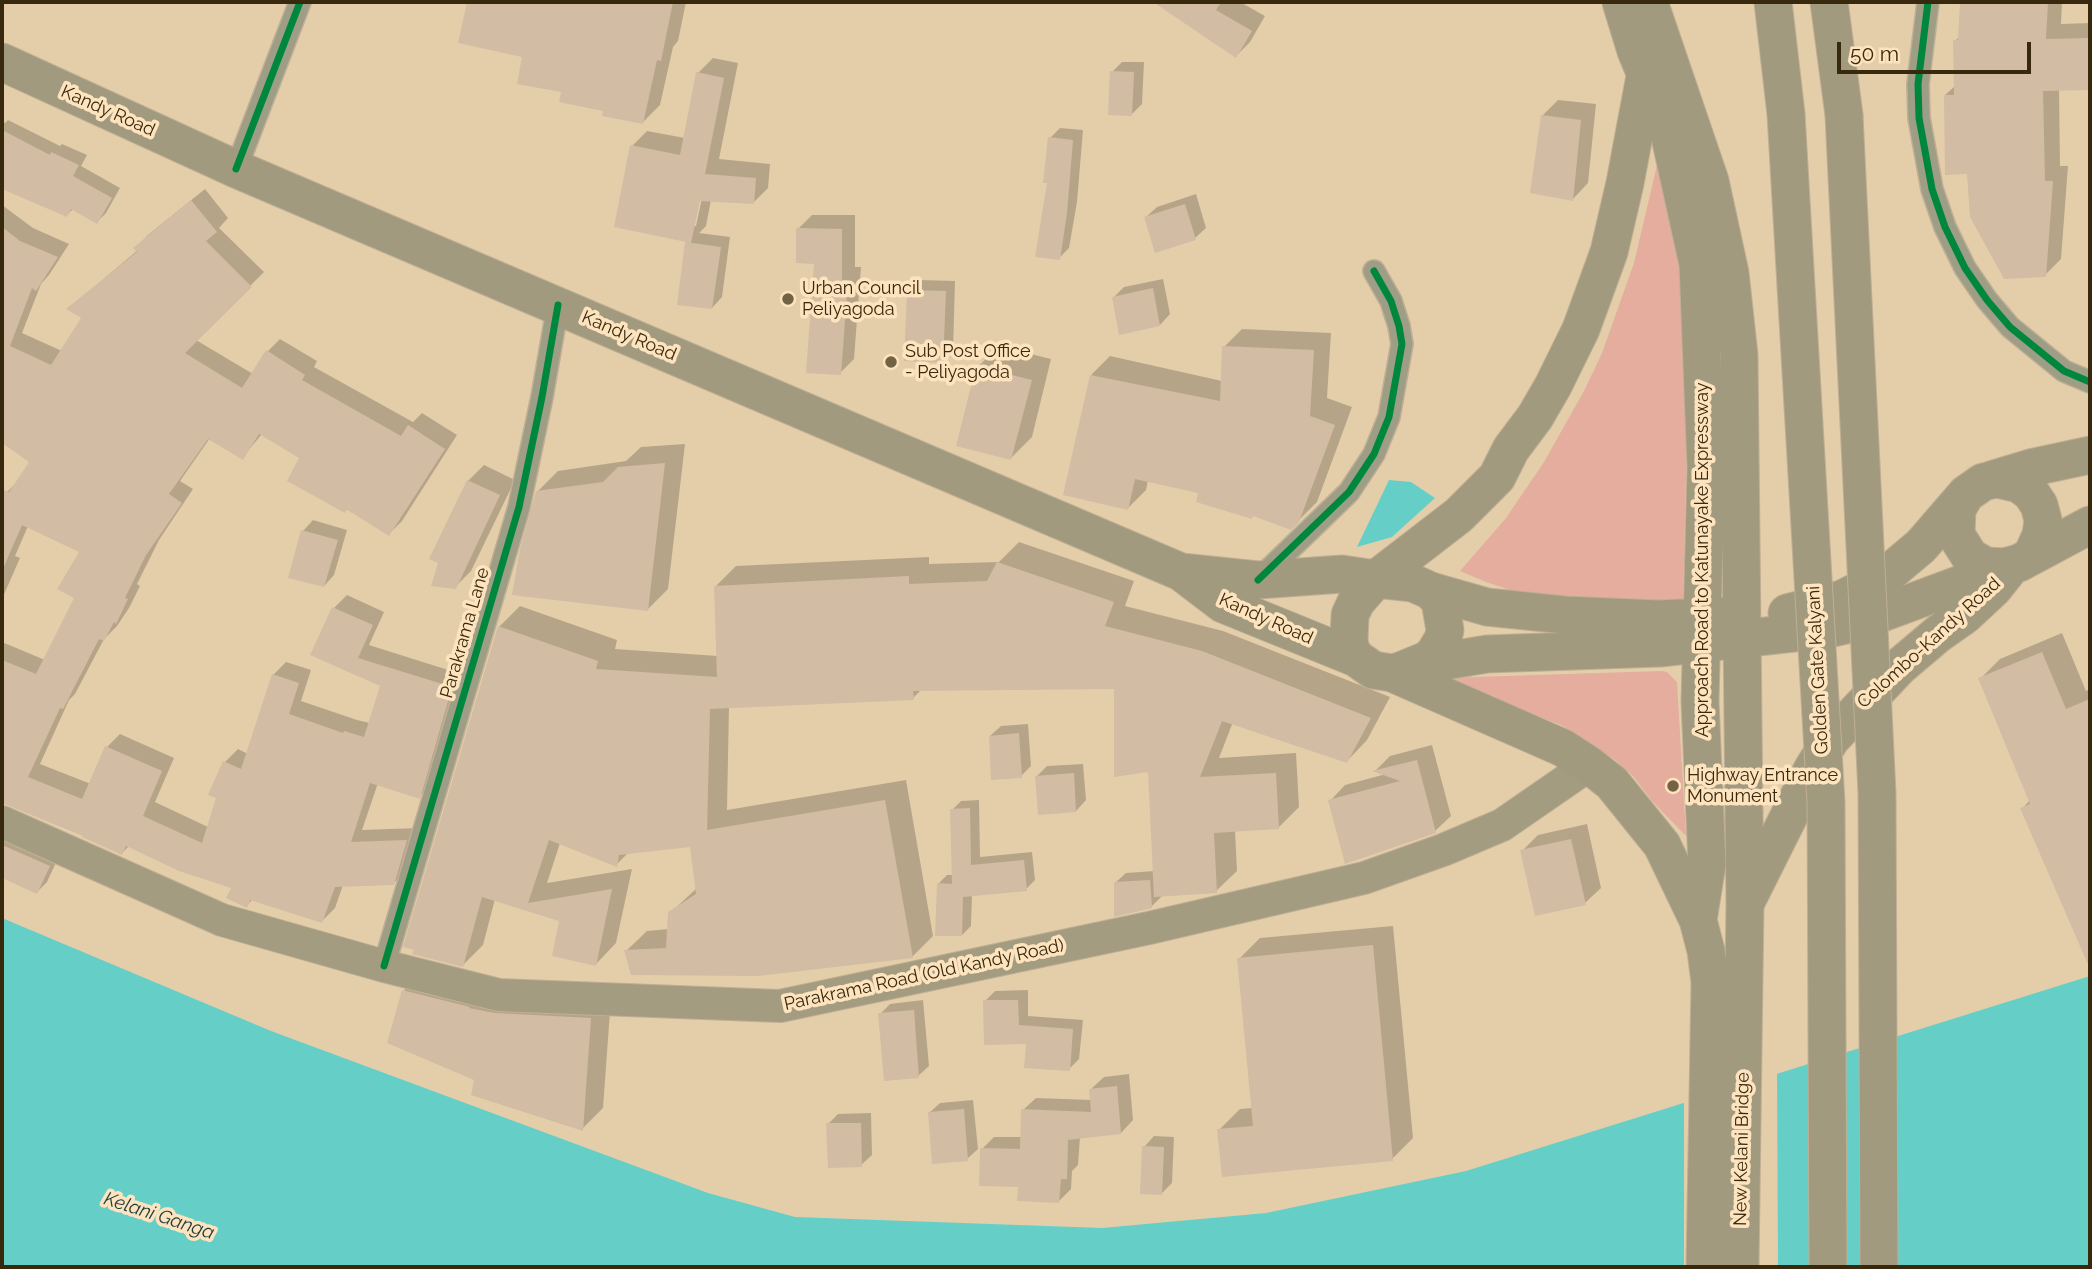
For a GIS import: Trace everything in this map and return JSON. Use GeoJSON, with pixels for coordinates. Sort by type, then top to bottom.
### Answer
{"type":"FeatureCollection","features":[{"type":"Feature","properties":{"kind":"highway","name":"Approach Road to Katunayake Expressway"},"geometry":{"type":"LineString","coordinates":[[1620,2],[1636,51],[1668,128],[1698,264],[1706,467],[1700,701],[1707,864],[1698,920]]}},
{"type":"Feature","properties":{"kind":"highway","name":"Approach Road to Katunayake Expressway"},"geometry":{"type":"LineString","coordinates":[[1649,2],[1710,181],[1730,273],[1739,355],[1745,904],[1726,1031]]}},
{"type":"Feature","properties":{"kind":"highway","name":"Golden Gate Kalyani"},"geometry":{"type":"LineString","coordinates":[[1773,2],[1786,114],[1826,802],[1828,1267]]}},
{"type":"Feature","properties":{"kind":"highway"},"geometry":{"type":"LineString","coordinates":[[1829,2],[1844,115],[1877,793],[1879,1267]]}},
{"type":"Feature","properties":{"kind":"highway","name":"Kandy Road"},"geometry":{"type":"LineString","coordinates":[[2,62],[236,169],[1181,572],[1223,604],[1356,658]]}},
{"type":"Feature","properties":{"kind":"highway"},"geometry":{"type":"LineString","coordinates":[[1376,579],[1413,583],[1431,592],[1487,607],[1565,615],[1658,619],[1784,614],[1842,599],[1884,578],[1921,546],[1978,487],[2005,480],[2019,484],[2036,499],[2042,513],[2039,542],[2022,560],[1858,622],[1829,629],[1660,648],[1488,654],[1403,670],[1373,670],[1356,658],[1349,641],[1350,615],[1356,602],[1376,579],[1459,515],[1497,477],[1511,449],[1535,417],[1553,386],[1581,329],[1609,252],[1646,71]]}},
{"type":"Feature","properties":{"kind":"highway"},"geometry":{"type":"LineString","coordinates":[[2022,560],[1994,567],[1978,562],[1959,543],[1956,535],[1955,518],[1961,501],[1978,487],[2034,467],[2090,455]]}},
{"type":"Feature","properties":{"kind":"highway","name":"Colombo-Kandy Road"},"geometry":{"type":"LineString","coordinates":[[1745,904],[1812,770],[1831,739],[1879,685],[1938,634],[1965,615],[2022,560],[2090,525]]}},
{"type":"Feature","properties":{"kind":"highway","name":"Kandy Road"},"geometry":{"type":"LineString","coordinates":[[1181,572],[1258,580],[1342,573],[1376,579]]}},
{"type":"Feature","properties":{"kind":"highway"},"geometry":{"type":"LineString","coordinates":[[1403,670],[1434,654],[1443,639],[1443,611],[1440,601],[1431,592]]}},
{"type":"Feature","properties":{"kind":"highway"},"geometry":{"type":"LineString","coordinates":[[1403,670],[1563,748],[1612,783],[1656,836],[1698,920],[1710,982],[1726,1031]]}},
{"type":"Feature","properties":{"kind":"highway","name":"New Kelani Bridge"},"geometry":{"type":"LineString","coordinates":[[1705,1267],[1726,1031]]}},
{"type":"Feature","properties":{"kind":"highway","name":"New Kelani Bridge"},"geometry":{"type":"LineString","coordinates":[[1726,1031],[1740,1267]]}},
{"type":"Feature","properties":{"kind":"main road","name":"Parakrama Road (Old Kandy Road)"},"geometry":{"type":"LineString","coordinates":[[2,822],[222,920],[499,995],[780,1006],[1149,928],[1364,878],[1443,850],[1502,825],[1589,765]]}},
{"type":"Feature","properties":{"kind":"street"},"geometry":{"type":"LineString","coordinates":[[236,169],[300,2]]}},
{"type":"Feature","properties":{"kind":"street"},"geometry":{"type":"LineString","coordinates":[[1928,2],[1918,84],[1919,118],[1932,189],[1945,227],[1965,268],[2010,327],[2064,371],[2090,382]]}},
{"type":"Feature","properties":{"kind":"street"},"geometry":{"type":"LineString","coordinates":[[1258,580],[1349,492],[1374,454],[1389,418],[1402,344],[1391,301],[1374,271]]}},
{"type":"Feature","properties":{"kind":"street","name":"Parakrama Lane"},"geometry":{"type":"LineString","coordinates":[[384,966],[519,507],[558,305]]}},
{"type":"Feature","properties":{"kind":"shaded area"},"geometry":{"type":"Polygon","coordinates":[[[1661,148],[1681,248],[1689,351],[1683,603],[1645,605],[1516,592],[1460,571],[1506,518],[1544,462],[1584,391],[1602,353],[1634,263],[1661,148]]]}},
{"type":"Feature","properties":{"kind":"shaded area"},"geometry":{"type":"Polygon","coordinates":[[[1667,672],[1677,682],[1686,836],[1652,801],[1633,776],[1615,760],[1563,726],[1442,678],[1667,672]]]}},
{"type":"Feature","properties":{"kind":"water"},"geometry":{"type":"Polygon","coordinates":[[[1389,480],[1411,482],[1435,498],[1392,537],[1357,547],[1389,480]]]}},
{"type":"Feature","properties":{"kind":"water","name":"Kelani Ganga"},"geometry":{"type":"Polygon","coordinates":[[[2,918],[271,1031],[708,1193],[795,1217],[1102,1228],[1266,1213],[1466,1171],[2090,976],[2090,1267],[2,1267],[2,918]]]}},
{"type":"Feature","properties":{"kind":"pier"},"geometry":{"type":"Polygon","coordinates":[[[1777,1070],[1778,1267],[1684,1267],[1684,1099],[1777,1070]]]}},
{"type":"Feature","properties":{"kind":"building"},"geometry":{"type":"Polygon","coordinates":[[[467,2],[673,2],[661,61],[657,60],[643,124],[602,116],[603,111],[559,102],[561,92],[517,84],[522,57],[458,43],[467,2]]]}},
{"type":"Feature","properties":{"kind":"building"},"geometry":{"type":"Polygon","coordinates":[[[1153,2],[1221,2],[1216,10],[1252,31],[1236,58],[1153,2]]]}},
{"type":"Feature","properties":{"kind":"building"},"geometry":{"type":"Polygon","coordinates":[[[1960,2],[2048,2],[2046,39],[2090,38],[2090,90],[2043,91],[2045,181],[2053,181],[2046,277],[2004,279],[1970,217],[1967,174],[1945,175],[1944,95],[1954,95],[1953,40],[1958,40],[1960,2]]]}},
{"type":"Feature","properties":{"kind":"building"},"geometry":{"type":"Polygon","coordinates":[[[1110,71],[1134,72],[1132,116],[1108,115],[1110,71]]]}},
{"type":"Feature","properties":{"kind":"building"},"geometry":{"type":"Polygon","coordinates":[[[696,72],[724,78],[705,174],[756,178],[754,204],[700,201],[691,243],[614,227],[630,145],[680,155],[696,72]]]}},
{"type":"Feature","properties":{"kind":"building"},"geometry":{"type":"Polygon","coordinates":[[[1541,115],[1581,120],[1573,201],[1530,193],[1541,115]]]}},
{"type":"Feature","properties":{"kind":"building"},"geometry":{"type":"Polygon","coordinates":[[[2,130],[50,155],[51,152],[79,165],[73,176],[112,198],[97,224],[71,209],[67,217],[2,189],[2,130]]]}},
{"type":"Feature","properties":{"kind":"building"},"geometry":{"type":"Polygon","coordinates":[[[1048,137],[1073,140],[1060,260],[1035,257],[1047,183],[1043,183],[1048,137]]]}},
{"type":"Feature","properties":{"kind":"building"},"geometry":{"type":"Polygon","coordinates":[[[191,200],[217,232],[206,241],[252,287],[185,353],[242,388],[266,350],[305,375],[302,380],[401,436],[408,425],[445,449],[389,536],[346,509],[345,513],[287,481],[299,458],[259,434],[243,460],[208,439],[169,494],[182,503],[146,555],[125,598],[128,599],[116,624],[114,622],[104,641],[99,639],[63,709],[60,708],[28,777],[82,799],[105,746],[162,771],[143,816],[202,843],[216,798],[208,795],[223,761],[241,769],[272,674],[299,683],[289,714],[343,733],[344,731],[364,737],[380,686],[310,655],[332,607],[373,625],[358,658],[452,687],[420,799],[370,783],[351,842],[407,840],[394,885],[335,887],[322,923],[250,900],[247,908],[226,898],[231,888],[179,871],[126,846],[122,855],[2,803],[2,660],[36,674],[74,598],[57,589],[79,552],[22,525],[2,571],[2,489],[9,492],[29,462],[2,443],[2,227],[20,241],[58,257],[36,291],[32,288],[10,346],[51,365],[81,318],[66,309],[137,252],[133,248],[191,200]]]}},
{"type":"Feature","properties":{"kind":"building"},"geometry":{"type":"Polygon","coordinates":[[[1185,204],[1196,240],[1155,253],[1144,217],[1185,204]]]}},
{"type":"Feature","properties":{"kind":"building"},"geometry":{"type":"Polygon","coordinates":[[[796,228],[842,229],[842,280],[848,280],[841,375],[806,373],[814,264],[796,263],[796,228]]]}},
{"type":"Feature","properties":{"kind":"building"},"geometry":{"type":"Polygon","coordinates":[[[685,242],[721,247],[712,309],[677,305],[685,242]]]}},
{"type":"Feature","properties":{"kind":"building"},"geometry":{"type":"Polygon","coordinates":[[[1153,288],[1160,326],[1119,335],[1112,297],[1153,288]]]}},
{"type":"Feature","properties":{"kind":"building"},"geometry":{"type":"Polygon","coordinates":[[[907,290],[946,291],[943,363],[904,361],[907,290]]]}},
{"type":"Feature","properties":{"kind":"building"},"geometry":{"type":"Polygon","coordinates":[[[1222,346],[1314,350],[1310,416],[1335,425],[1299,522],[1291,530],[1253,516],[1252,519],[1196,502],[1198,493],[1135,479],[1128,510],[1063,495],[1090,375],[1220,401],[1222,346]]]}},
{"type":"Feature","properties":{"kind":"building"},"geometry":{"type":"Polygon","coordinates":[[[976,366],[1032,380],[1011,460],[956,446],[976,366]]]}},
{"type":"Feature","properties":{"kind":"building"},"geometry":{"type":"Polygon","coordinates":[[[665,463],[648,611],[512,595],[520,549],[536,491],[603,482],[618,467],[665,463]]]}},
{"type":"Feature","properties":{"kind":"building"},"geometry":{"type":"Polygon","coordinates":[[[467,480],[500,495],[456,589],[431,586],[438,563],[429,559],[467,480]]]}},
{"type":"Feature","properties":{"kind":"building"},"geometry":{"type":"Polygon","coordinates":[[[301,530],[338,540],[324,587],[288,578],[301,530]]]}},
{"type":"Feature","properties":{"kind":"building"},"geometry":{"type":"Polygon","coordinates":[[[997,562],[1114,602],[1105,626],[1202,651],[1371,718],[1347,763],[1222,721],[1200,777],[1276,773],[1279,829],[1214,833],[1217,893],[1154,897],[1148,772],[1114,777],[1114,689],[913,691],[914,700],[710,709],[707,830],[885,800],[913,958],[758,976],[631,975],[624,950],[666,948],[668,912],[696,894],[690,847],[619,855],[617,867],[549,840],[528,903],[612,889],[596,966],[552,956],[559,921],[482,897],[463,967],[412,954],[414,950],[403,947],[498,626],[598,661],[596,669],[717,677],[714,586],[909,576],[909,584],[987,581],[997,562]]]}},
{"type":"Feature","properties":{"kind":"building"},"geometry":{"type":"Polygon","coordinates":[[[2042,652],[2066,709],[2090,699],[2090,969],[2020,808],[2030,804],[1978,678],[2042,652]]]}},
{"type":"Feature","properties":{"kind":"building"},"geometry":{"type":"Polygon","coordinates":[[[1019,733],[1022,778],[991,780],[989,736],[1019,733]]]}},
{"type":"Feature","properties":{"kind":"building"},"geometry":{"type":"Polygon","coordinates":[[[1417,760],[1436,833],[1345,864],[1328,800],[1400,781],[1372,771],[1417,760]]]}},
{"type":"Feature","properties":{"kind":"building"},"geometry":{"type":"Polygon","coordinates":[[[1074,773],[1076,812],[1038,815],[1035,776],[1074,773]]]}},
{"type":"Feature","properties":{"kind":"building"},"geometry":{"type":"Polygon","coordinates":[[[970,808],[971,865],[1024,860],[1027,891],[963,897],[962,936],[935,936],[937,883],[952,884],[950,809],[970,808]]]}},
{"type":"Feature","properties":{"kind":"building"},"geometry":{"type":"Polygon","coordinates":[[[1571,839],[1586,905],[1535,916],[1520,850],[1571,839]]]}},
{"type":"Feature","properties":{"kind":"building"},"geometry":{"type":"Polygon","coordinates":[[[2,845],[50,866],[37,894],[2,878],[2,845]]]}},
{"type":"Feature","properties":{"kind":"building"},"geometry":{"type":"Polygon","coordinates":[[[1150,880],[1152,908],[1114,917],[1114,882],[1150,880]]]}},
{"type":"Feature","properties":{"kind":"building"},"geometry":{"type":"Polygon","coordinates":[[[1373,945],[1393,1161],[1222,1177],[1217,1129],[1253,1126],[1237,958],[1373,945]]]}},
{"type":"Feature","properties":{"kind":"building"},"geometry":{"type":"Polygon","coordinates":[[[402,990],[495,1013],[591,1018],[583,1131],[471,1095],[474,1080],[387,1043],[402,990]]]}},
{"type":"Feature","properties":{"kind":"building"},"geometry":{"type":"Polygon","coordinates":[[[983,1000],[1018,1000],[1019,1025],[1073,1029],[1070,1071],[1024,1068],[1026,1044],[984,1045],[983,1000]]]}},
{"type":"Feature","properties":{"kind":"building"},"geometry":{"type":"Polygon","coordinates":[[[914,1010],[919,1078],[884,1081],[878,1013],[914,1010]]]}},
{"type":"Feature","properties":{"kind":"building"},"geometry":{"type":"Polygon","coordinates":[[[1117,1086],[1121,1134],[1068,1140],[1067,1179],[1061,1179],[1059,1203],[1017,1201],[1018,1187],[979,1186],[980,1148],[1020,1149],[1021,1109],[1091,1112],[1089,1089],[1117,1086]]]}},
{"type":"Feature","properties":{"kind":"building"},"geometry":{"type":"Polygon","coordinates":[[[964,1109],[968,1161],[932,1164],[928,1112],[964,1109]]]}},
{"type":"Feature","properties":{"kind":"building"},"geometry":{"type":"Polygon","coordinates":[[[826,1123],[861,1123],[862,1167],[828,1168],[826,1123]]]}},
{"type":"Feature","properties":{"kind":"building"},"geometry":{"type":"Polygon","coordinates":[[[1142,1146],[1164,1147],[1162,1195],[1140,1194],[1142,1146]]]}},
{"type":"Feature","properties":{"kind":"cycle path"},"geometry":{"type":"LineString","coordinates":[[236,169],[300,2]]}},
{"type":"Feature","properties":{"kind":"cycle path"},"geometry":{"type":"LineString","coordinates":[[1928,2],[1918,84],[1919,118],[1932,189],[1945,227],[1965,268],[2010,327],[2064,371],[2090,382]]}},
{"type":"Feature","properties":{"kind":"cycle path"},"geometry":{"type":"LineString","coordinates":[[1258,580],[1349,492],[1374,454],[1389,417],[1402,344],[1391,301],[1374,271]]}},
{"type":"Feature","properties":{"kind":"cycle path"},"geometry":{"type":"LineString","coordinates":[[384,966],[519,507],[558,305]]}},
{"type":"Feature","properties":{"kind":"place","name":"Urban Council Peliyagoda"},"geometry":{"type":"Point","coordinates":[788,299]}},
{"type":"Feature","properties":{"kind":"place","name":"Sub Post Office - Peliyagoda"},"geometry":{"type":"Point","coordinates":[891,362]}},
{"type":"Feature","properties":{"kind":"place","name":"Highway Entrance Monument"},"geometry":{"type":"Point","coordinates":[1673,786]}}]}
